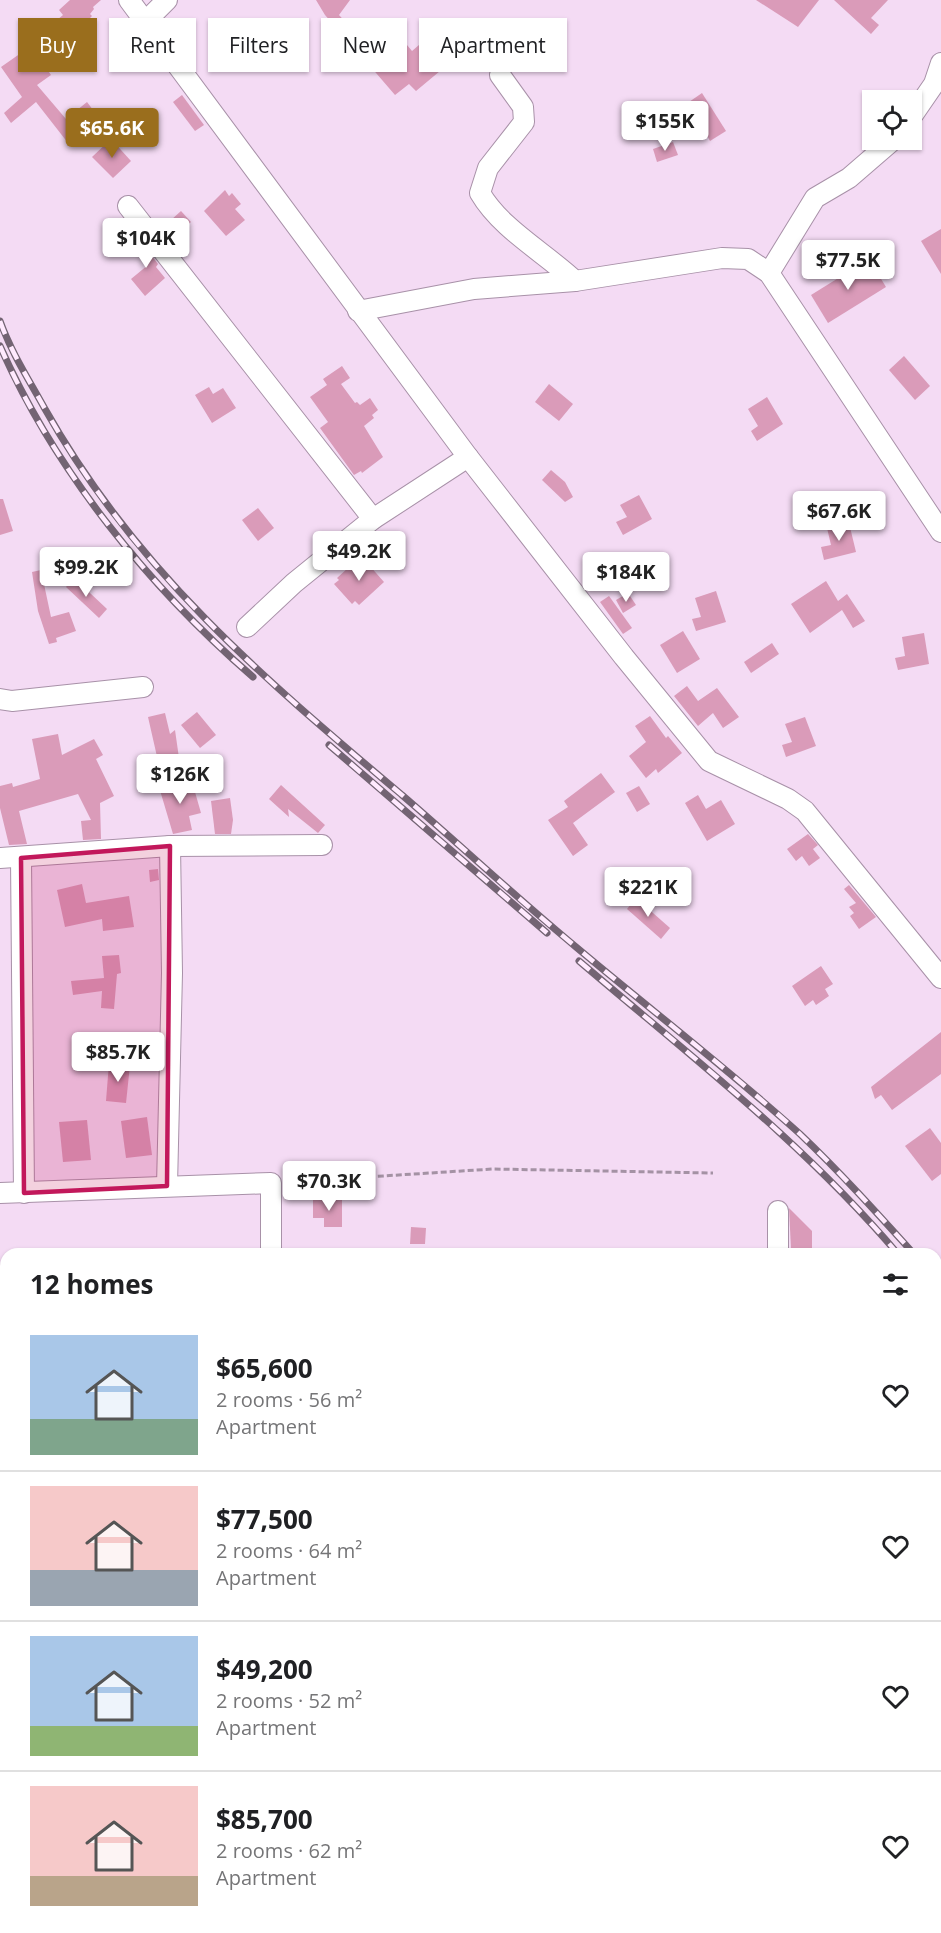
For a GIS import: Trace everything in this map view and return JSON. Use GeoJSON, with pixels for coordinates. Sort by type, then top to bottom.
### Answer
{"type":"FeatureCollection","features":[{"type":"Feature","properties":{"kind":"street"},"geometry":{"type":"LineString","coordinates":[[129,0],[142,18]]}},
{"type":"Feature","properties":{"kind":"street"},"geometry":{"type":"LineString","coordinates":[[149,18],[167,0]]}},
{"type":"Feature","properties":{"kind":"street"},"geometry":{"type":"LineString","coordinates":[[922,101],[934,84],[941,63]]}},
{"type":"Feature","properties":{"kind":"street"},"geometry":{"type":"LineString","coordinates":[[182,72],[468,456],[624,657],[710,760],[788,799],[805,811],[941,978]]}},
{"type":"Feature","properties":{"kind":"street"},"geometry":{"type":"LineString","coordinates":[[500,75],[523,107],[524,122],[488,168],[480,193],[487,205],[503,221],[574,281]]}},
{"type":"Feature","properties":{"kind":"street"},"geometry":{"type":"LineString","coordinates":[[768,273],[815,198],[849,178],[881,150]]}},
{"type":"Feature","properties":{"kind":"street"},"geometry":{"type":"LineString","coordinates":[[128,206],[373,519]]}},
{"type":"Feature","properties":{"kind":"street"},"geometry":{"type":"LineString","coordinates":[[358,311],[474,289],[574,281],[722,258],[748,259],[768,273],[941,532]]}},
{"type":"Feature","properties":{"kind":"street"},"geometry":{"type":"LineString","coordinates":[[247,627],[294,583],[373,519],[468,456]]}},
{"type":"Feature","properties":{"kind":"street"},"geometry":{"type":"LineString","coordinates":[[0,699],[12,701],[143,687]]}},
{"type":"Feature","properties":{"kind":"street"},"geometry":{"type":"LineString","coordinates":[[0,858],[170,846],[322,845]]}},
{"type":"Feature","properties":{"kind":"street"},"geometry":{"type":"LineString","coordinates":[[167,1186],[172,973],[170,846]]}},
{"type":"Feature","properties":{"kind":"street"},"geometry":{"type":"LineString","coordinates":[[21,858],[24,1193]]}},
{"type":"Feature","properties":{"kind":"street"},"geometry":{"type":"LineString","coordinates":[[0,1193],[271,1183],[271,1248]]}},
{"type":"Feature","properties":{"kind":"street"},"geometry":{"type":"LineString","coordinates":[[778,1211],[778,1248]]}},
{"type":"Feature","properties":{"kind":"path"},"geometry":{"type":"LineString","coordinates":[[271,1183],[493,1169],[713,1173]]}},
{"type":"Feature","properties":{"kind":"highlighted area"},"geometry":{"type":"Polygon","coordinates":[[[170,846],[167,1186],[24,1193],[21,858],[170,846]]]}},
{"type":"Feature","properties":{"kind":"building"},"geometry":{"type":"Polygon","coordinates":[[[70,0],[101,0],[93,7],[90,18],[59,18],[63,15],[59,10],[70,0]]]}},
{"type":"Feature","properties":{"kind":"building"},"geometry":{"type":"Polygon","coordinates":[[[316,0],[350,0],[339,15],[342,18],[328,18],[316,0]]]}},
{"type":"Feature","properties":{"kind":"building"},"geometry":{"type":"Polygon","coordinates":[[[756,0],[819,0],[798,27],[756,0]]]}},
{"type":"Feature","properties":{"kind":"building"},"geometry":{"type":"Polygon","coordinates":[[[834,0],[888,0],[871,18],[879,25],[871,34],[834,0]]]}},
{"type":"Feature","properties":{"kind":"building"},"geometry":{"type":"Polygon","coordinates":[[[407,45],[412,51],[419,45],[419,72],[439,72],[416,91],[409,84],[395,95],[375,72],[407,72],[407,45]]]}},
{"type":"Feature","properties":{"kind":"building"},"geometry":{"type":"Polygon","coordinates":[[[18,55],[18,72],[49,72],[51,75],[37,85],[66,119],[87,102],[112,135],[104,141],[89,128],[68,143],[36,102],[11,123],[4,113],[22,97],[1,67],[18,55]]]}},
{"type":"Feature","properties":{"kind":"building"},"geometry":{"type":"Polygon","coordinates":[[[702,93],[726,131],[710,141],[689,102],[702,93]]]}},
{"type":"Feature","properties":{"kind":"building"},"geometry":{"type":"Polygon","coordinates":[[[182,95],[204,125],[195,131],[173,102],[182,95]]]}},
{"type":"Feature","properties":{"kind":"building"},"geometry":{"type":"Polygon","coordinates":[[[111,139],[131,161],[113,178],[92,157],[111,139]]]}},
{"type":"Feature","properties":{"kind":"building"},"geometry":{"type":"Polygon","coordinates":[[[673,142],[678,155],[657,162],[653,149],[673,142]]]}},
{"type":"Feature","properties":{"kind":"building"},"geometry":{"type":"Polygon","coordinates":[[[225,190],[229,196],[232,193],[241,204],[235,209],[245,220],[226,236],[204,211],[225,190]]]}},
{"type":"Feature","properties":{"kind":"building"},"geometry":{"type":"Polygon","coordinates":[[[181,211],[191,222],[170,240],[161,229],[181,211]]]}},
{"type":"Feature","properties":{"kind":"building"},"geometry":{"type":"Polygon","coordinates":[[[941,229],[941,274],[921,241],[941,229]]]}},
{"type":"Feature","properties":{"kind":"building"},"geometry":{"type":"Polygon","coordinates":[[[135,234],[158,264],[156,267],[165,278],[145,296],[131,279],[148,265],[127,240],[135,234]]]}},
{"type":"Feature","properties":{"kind":"building"},"geometry":{"type":"Polygon","coordinates":[[[869,259],[886,287],[828,323],[811,295],[869,259]]]}},
{"type":"Feature","properties":{"kind":"building"},"geometry":{"type":"Polygon","coordinates":[[[904,356],[930,386],[915,400],[889,370],[904,356]]]}},
{"type":"Feature","properties":{"kind":"building"},"geometry":{"type":"Polygon","coordinates":[[[342,366],[350,378],[341,384],[355,403],[360,405],[370,398],[378,410],[372,415],[374,418],[364,426],[383,457],[362,473],[361,471],[354,475],[320,428],[328,422],[310,397],[327,385],[323,379],[342,366]]]}},
{"type":"Feature","properties":{"kind":"building"},"geometry":{"type":"Polygon","coordinates":[[[549,384],[573,404],[559,421],[535,402],[549,384]]]}},
{"type":"Feature","properties":{"kind":"building"},"geometry":{"type":"Polygon","coordinates":[[[209,387],[213,394],[223,388],[236,408],[212,423],[195,395],[209,387]]]}},
{"type":"Feature","properties":{"kind":"building"},"geometry":{"type":"Polygon","coordinates":[[[767,397],[783,424],[757,441],[751,431],[758,426],[748,409],[767,397]]]}},
{"type":"Feature","properties":{"kind":"building"},"geometry":{"type":"Polygon","coordinates":[[[551,470],[565,482],[573,497],[565,502],[542,480],[551,470]]]}},
{"type":"Feature","properties":{"kind":"building"},"geometry":{"type":"Polygon","coordinates":[[[639,495],[652,519],[623,535],[616,522],[627,517],[620,505],[639,495]]]}},
{"type":"Feature","properties":{"kind":"building"},"geometry":{"type":"Polygon","coordinates":[[[0,499],[3,499],[13,531],[0,535],[0,499]]]}},
{"type":"Feature","properties":{"kind":"building"},"geometry":{"type":"Polygon","coordinates":[[[258,508],[274,528],[258,541],[242,520],[258,508]]]}},
{"type":"Feature","properties":{"kind":"building"},"geometry":{"type":"Polygon","coordinates":[[[849,523],[856,552],[824,560],[821,547],[831,545],[827,528],[849,523]]]}},
{"type":"Feature","properties":{"kind":"building"},"geometry":{"type":"Polygon","coordinates":[[[361,556],[384,582],[359,605],[355,601],[352,604],[334,584],[339,580],[337,578],[361,556]]]}},
{"type":"Feature","properties":{"kind":"building"},"geometry":{"type":"Polygon","coordinates":[[[41,570],[51,617],[69,612],[76,631],[56,638],[57,642],[49,644],[38,611],[32,572],[41,570]]]}},
{"type":"Feature","properties":{"kind":"building"},"geometry":{"type":"Polygon","coordinates":[[[74,578],[107,609],[99,618],[66,587],[74,578]]]}},
{"type":"Feature","properties":{"kind":"building"},"geometry":{"type":"Polygon","coordinates":[[[826,581],[838,601],[847,594],[865,621],[853,628],[842,610],[810,633],[791,604],[826,581]]]}},
{"type":"Feature","properties":{"kind":"building"},"geometry":{"type":"Polygon","coordinates":[[[716,591],[726,622],[696,631],[692,619],[701,617],[695,598],[716,591]]]}},
{"type":"Feature","properties":{"kind":"building"},"geometry":{"type":"Polygon","coordinates":[[[628,593],[636,605],[623,613],[616,600],[628,593]]]}},
{"type":"Feature","properties":{"kind":"building"},"geometry":{"type":"Polygon","coordinates":[[[609,596],[632,628],[623,634],[600,602],[609,596]]]}},
{"type":"Feature","properties":{"kind":"building"},"geometry":{"type":"Polygon","coordinates":[[[683,631],[700,659],[677,673],[660,645],[683,631]]]}},
{"type":"Feature","properties":{"kind":"building"},"geometry":{"type":"Polygon","coordinates":[[[924,633],[929,664],[898,670],[895,658],[905,656],[902,637],[924,633]]]}},
{"type":"Feature","properties":{"kind":"building"},"geometry":{"type":"Polygon","coordinates":[[[772,643],[779,654],[751,673],[744,662],[772,643]]]}},
{"type":"Feature","properties":{"kind":"building"},"geometry":{"type":"Polygon","coordinates":[[[687,686],[698,701],[717,688],[739,717],[723,728],[713,713],[698,726],[674,696],[687,686]]]}},
{"type":"Feature","properties":{"kind":"building"},"geometry":{"type":"Polygon","coordinates":[[[197,712],[216,735],[200,748],[181,725],[197,712]]]}},
{"type":"Feature","properties":{"kind":"building"},"geometry":{"type":"Polygon","coordinates":[[[165,713],[170,734],[175,730],[179,758],[158,761],[148,717],[165,713]]]}},
{"type":"Feature","properties":{"kind":"building"},"geometry":{"type":"Polygon","coordinates":[[[650,716],[666,738],[668,736],[682,753],[658,773],[656,769],[646,778],[629,756],[646,742],[635,726],[650,716]]]}},
{"type":"Feature","properties":{"kind":"building"},"geometry":{"type":"Polygon","coordinates":[[[805,717],[816,746],[786,757],[782,745],[792,742],[785,724],[805,717]]]}},
{"type":"Feature","properties":{"kind":"building"},"geometry":{"type":"Polygon","coordinates":[[[58,734],[62,755],[94,739],[103,755],[96,759],[114,796],[100,803],[101,839],[83,840],[81,821],[91,820],[78,794],[19,811],[27,844],[9,845],[0,808],[0,786],[12,783],[13,787],[40,779],[32,739],[58,734]]]}},
{"type":"Feature","properties":{"kind":"building"},"geometry":{"type":"Polygon","coordinates":[[[601,773],[615,792],[573,823],[588,845],[573,856],[548,820],[568,807],[564,801],[601,773]]]}},
{"type":"Feature","properties":{"kind":"building"},"geometry":{"type":"Polygon","coordinates":[[[191,778],[201,813],[189,816],[192,830],[173,834],[159,787],[191,778]]]}},
{"type":"Feature","properties":{"kind":"building"},"geometry":{"type":"Polygon","coordinates":[[[281,785],[325,825],[318,833],[288,809],[289,817],[269,799],[281,785]]]}},
{"type":"Feature","properties":{"kind":"building"},"geometry":{"type":"Polygon","coordinates":[[[639,786],[650,804],[637,812],[626,793],[639,786]]]}},
{"type":"Feature","properties":{"kind":"building"},"geometry":{"type":"Polygon","coordinates":[[[698,795],[706,809],[721,800],[735,824],[707,841],[685,803],[698,795]]]}},
{"type":"Feature","properties":{"kind":"building"},"geometry":{"type":"Polygon","coordinates":[[[230,798],[233,820],[231,834],[215,834],[211,801],[230,798]]]}},
{"type":"Feature","properties":{"kind":"building"},"geometry":{"type":"Polygon","coordinates":[[[808,834],[818,845],[813,849],[820,858],[809,866],[802,856],[796,861],[787,849],[808,834]]]}},
{"type":"Feature","properties":{"kind":"building"},"geometry":{"type":"Polygon","coordinates":[[[158,869],[159,880],[150,882],[149,870],[158,869]]]}},
{"type":"Feature","properties":{"kind":"building"},"geometry":{"type":"Polygon","coordinates":[[[82,884],[86,903],[129,896],[134,927],[103,931],[102,919],[65,927],[57,890],[82,884]]]}},
{"type":"Feature","properties":{"kind":"building"},"geometry":{"type":"Polygon","coordinates":[[[849,885],[876,917],[859,929],[850,916],[854,913],[849,907],[856,903],[844,889],[849,885]]]}},
{"type":"Feature","properties":{"kind":"building"},"geometry":{"type":"Polygon","coordinates":[[[636,898],[670,928],[661,939],[627,909],[636,898]]]}},
{"type":"Feature","properties":{"kind":"building"},"geometry":{"type":"Polygon","coordinates":[[[119,955],[121,973],[117,974],[114,1009],[101,1008],[102,991],[73,995],[71,981],[104,978],[102,956],[119,955]]]}},
{"type":"Feature","properties":{"kind":"building"},"geometry":{"type":"Polygon","coordinates":[[[821,966],[833,984],[825,989],[829,996],[816,1005],[813,1000],[805,1006],[792,986],[821,966]]]}},
{"type":"Feature","properties":{"kind":"building"},"geometry":{"type":"Polygon","coordinates":[[[941,1032],[941,1074],[892,1110],[881,1095],[875,1099],[871,1087],[941,1032]]]}},
{"type":"Feature","properties":{"kind":"building"},"geometry":{"type":"Polygon","coordinates":[[[109,1063],[130,1065],[126,1103],[106,1101],[109,1063]]]}},
{"type":"Feature","properties":{"kind":"building"},"geometry":{"type":"Polygon","coordinates":[[[147,1117],[152,1155],[126,1158],[121,1121],[147,1117]]]}},
{"type":"Feature","properties":{"kind":"building"},"geometry":{"type":"Polygon","coordinates":[[[87,1120],[91,1160],[63,1162],[59,1122],[87,1120]]]}},
{"type":"Feature","properties":{"kind":"building"},"geometry":{"type":"Polygon","coordinates":[[[930,1128],[941,1143],[941,1174],[932,1181],[905,1146],[930,1128]]]}},
{"type":"Feature","properties":{"kind":"building"},"geometry":{"type":"Polygon","coordinates":[[[313,1200],[342,1200],[342,1227],[324,1227],[324,1218],[313,1218],[313,1200]]]}},
{"type":"Feature","properties":{"kind":"building"},"geometry":{"type":"Polygon","coordinates":[[[789,1208],[812,1231],[812,1248],[791,1248],[789,1208]]]}},
{"type":"Feature","properties":{"kind":"building"},"geometry":{"type":"Polygon","coordinates":[[[411,1227],[426,1228],[425,1244],[410,1244],[411,1227]]]}},
{"type":"Feature","properties":{"kind":"railway"},"geometry":{"type":"LineString","coordinates":[[0,321],[21,366],[81,467],[119,521],[205,618],[300,708],[532,910],[800,1134],[908,1248]]}},
{"type":"Feature","properties":{"kind":"railway"},"geometry":{"type":"LineString","coordinates":[[0,346],[48,438],[108,525],[178,605],[253,677]]}},
{"type":"Feature","properties":{"kind":"railway"},"geometry":{"type":"LineString","coordinates":[[329,745],[547,933]]}},
{"type":"Feature","properties":{"kind":"railway"},"geometry":{"type":"LineString","coordinates":[[579,961],[785,1137],[862,1213],[893,1248]]}}]}
